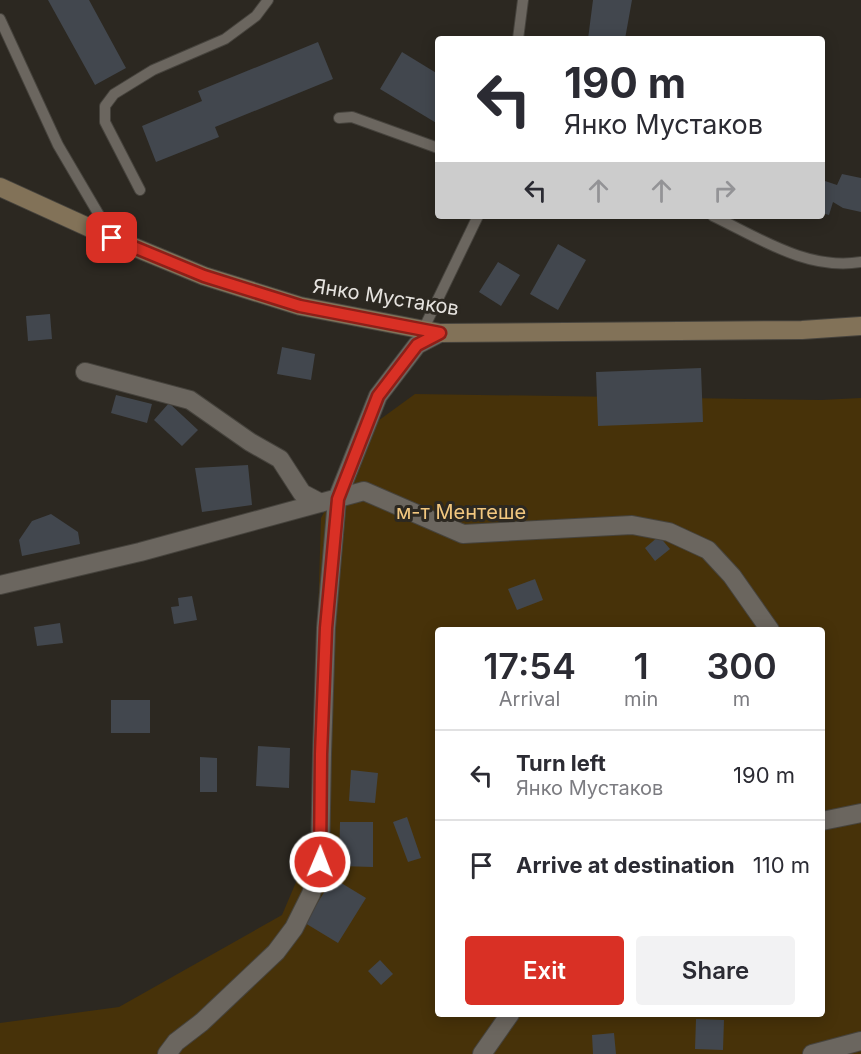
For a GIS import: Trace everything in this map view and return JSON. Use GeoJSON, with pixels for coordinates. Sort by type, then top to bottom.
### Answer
{"type":"FeatureCollection","features":[{"type":"Feature","properties":{"kind":"street","name":"Янко Мустаков"},"geometry":{"type":"LineString","coordinates":[[0,187],[112,238],[204,276],[300,306],[432,331],[802,330],[861,326]]}},
{"type":"Feature","properties":{"kind":"street"},"geometry":{"type":"LineString","coordinates":[[167,1054],[176,1042],[202,1022],[276,952],[294,928],[311,894],[320,862],[329,501],[378,396],[417,345],[432,331]]}},
{"type":"Feature","properties":{"kind":"street"},"geometry":{"type":"LineString","coordinates":[[86,372],[190,400],[250,442],[280,459],[302,493],[329,501]]}},
{"type":"Feature","properties":{"kind":"street"},"geometry":{"type":"LineString","coordinates":[[0,585],[140,552],[364,490],[463,534],[632,525],[669,532],[708,550],[732,576],[768,627]]}},
{"type":"Feature","properties":{"kind":"street"},"geometry":{"type":"LineString","coordinates":[[825,821],[861,813]]}},
{"type":"Feature","properties":{"kind":"street"},"geometry":{"type":"LineString","coordinates":[[482,1054],[508,1017]]}},
{"type":"Feature","properties":{"kind":"street"},"geometry":{"type":"LineString","coordinates":[[812,1054],[861,1041]]}},
{"type":"Feature","properties":{"kind":"lane"},"geometry":{"type":"LineString","coordinates":[[141,190],[105,122],[105,106],[109,100],[114,94],[153,70],[225,39],[256,16],[268,0]]}},
{"type":"Feature","properties":{"kind":"lane"},"geometry":{"type":"LineString","coordinates":[[518,36],[523,0]]}},
{"type":"Feature","properties":{"kind":"lane"},"geometry":{"type":"LineString","coordinates":[[0,19],[58,145],[112,238]]}},
{"type":"Feature","properties":{"kind":"lane"},"geometry":{"type":"LineString","coordinates":[[339,118],[352,117],[435,147]]}},
{"type":"Feature","properties":{"kind":"lane"},"geometry":{"type":"LineString","coordinates":[[432,331],[477,219]]}},
{"type":"Feature","properties":{"kind":"lane"},"geometry":{"type":"LineString","coordinates":[[719,219],[798,257],[847,264],[861,262]]}},
{"type":"Feature","properties":{"kind":"green space","name":"м-т Ментeше"},"geometry":{"type":"Polygon","coordinates":[[[415,394],[821,400],[861,398],[861,1054],[0,1054],[0,1023],[119,1007],[282,915],[311,847],[321,518],[371,426],[415,394]]]}},
{"type":"Feature","properties":{"kind":"building"},"geometry":{"type":"Polygon","coordinates":[[[48,0],[89,0],[126,68],[95,85],[48,0]]]}},
{"type":"Feature","properties":{"kind":"building"},"geometry":{"type":"Polygon","coordinates":[[[593,0],[632,0],[626,36],[588,36],[593,0]]]}},
{"type":"Feature","properties":{"kind":"building"},"geometry":{"type":"Polygon","coordinates":[[[318,42],[333,79],[215,127],[219,137],[156,162],[142,126],[202,101],[198,91],[318,42]]]}},
{"type":"Feature","properties":{"kind":"building"},"geometry":{"type":"Polygon","coordinates":[[[402,52],[435,72],[435,122],[380,89],[402,52]]]}},
{"type":"Feature","properties":{"kind":"building"},"geometry":{"type":"Polygon","coordinates":[[[842,174],[861,178],[861,212],[843,208],[833,202],[829,215],[825,214],[825,181],[837,185],[842,174]]]}},
{"type":"Feature","properties":{"kind":"building"},"geometry":{"type":"Polygon","coordinates":[[[558,244],[586,260],[558,310],[530,294],[558,244]]]}},
{"type":"Feature","properties":{"kind":"building"},"geometry":{"type":"Polygon","coordinates":[[[498,262],[520,275],[501,306],[479,292],[498,262]]]}},
{"type":"Feature","properties":{"kind":"building"},"geometry":{"type":"Polygon","coordinates":[[[50,314],[52,339],[28,341],[26,316],[50,314]]]}},
{"type":"Feature","properties":{"kind":"building"},"geometry":{"type":"Polygon","coordinates":[[[282,347],[315,354],[311,380],[277,374],[282,347]]]}},
{"type":"Feature","properties":{"kind":"building"},"geometry":{"type":"Polygon","coordinates":[[[701,368],[703,422],[598,426],[596,372],[701,368]]]}},
{"type":"Feature","properties":{"kind":"building"},"geometry":{"type":"Polygon","coordinates":[[[116,395],[152,404],[147,423],[111,413],[116,395]]]}},
{"type":"Feature","properties":{"kind":"building"},"geometry":{"type":"Polygon","coordinates":[[[169,403],[198,430],[182,446],[154,420],[169,403]]]}},
{"type":"Feature","properties":{"kind":"building"},"geometry":{"type":"Polygon","coordinates":[[[248,465],[252,505],[202,512],[195,468],[248,465]]]}},
{"type":"Feature","properties":{"kind":"building"},"geometry":{"type":"Polygon","coordinates":[[[51,514],[78,532],[80,544],[22,556],[19,540],[32,521],[51,514]]]}},
{"type":"Feature","properties":{"kind":"building"},"geometry":{"type":"Polygon","coordinates":[[[659,536],[670,549],[655,561],[645,548],[659,536]]]}},
{"type":"Feature","properties":{"kind":"building"},"geometry":{"type":"Polygon","coordinates":[[[535,579],[543,600],[517,610],[508,589],[535,579]]]}},
{"type":"Feature","properties":{"kind":"building"},"geometry":{"type":"Polygon","coordinates":[[[192,596],[197,620],[174,624],[171,607],[179,606],[178,598],[192,596]]]}},
{"type":"Feature","properties":{"kind":"building"},"geometry":{"type":"Polygon","coordinates":[[[60,623],[63,643],[37,646],[34,627],[60,623]]]}},
{"type":"Feature","properties":{"kind":"building"},"geometry":{"type":"Polygon","coordinates":[[[111,700],[150,700],[150,733],[111,733],[111,700]]]}},
{"type":"Feature","properties":{"kind":"building"},"geometry":{"type":"Polygon","coordinates":[[[258,746],[290,748],[289,788],[256,786],[258,746]]]}},
{"type":"Feature","properties":{"kind":"building"},"geometry":{"type":"Polygon","coordinates":[[[200,757],[217,758],[217,792],[200,792],[200,757]]]}},
{"type":"Feature","properties":{"kind":"building"},"geometry":{"type":"Polygon","coordinates":[[[351,770],[378,773],[375,803],[349,801],[351,770]]]}},
{"type":"Feature","properties":{"kind":"building"},"geometry":{"type":"Polygon","coordinates":[[[407,817],[421,858],[408,862],[393,822],[407,817]]]}},
{"type":"Feature","properties":{"kind":"building"},"geometry":{"type":"Polygon","coordinates":[[[340,822],[373,822],[373,867],[339,866],[340,822]]]}},
{"type":"Feature","properties":{"kind":"building"},"geometry":{"type":"Polygon","coordinates":[[[333,878],[366,898],[338,943],[305,923],[333,878]]]}},
{"type":"Feature","properties":{"kind":"building"},"geometry":{"type":"Polygon","coordinates":[[[380,960],[393,974],[381,985],[368,971],[380,960]]]}},
{"type":"Feature","properties":{"kind":"building"},"geometry":{"type":"Polygon","coordinates":[[[696,1019],[724,1020],[723,1050],[695,1049],[696,1019]]]}},
{"type":"Feature","properties":{"kind":"building"},"geometry":{"type":"Polygon","coordinates":[[[614,1033],[616,1054],[593,1054],[592,1035],[614,1033]]]}},
{"type":"Feature","properties":{"kind":"route"},"geometry":{"type":"LineString","coordinates":[[112,238],[204,276],[300,306],[440,333],[417,345],[378,396],[338,499],[326,628],[320,862]]}}]}
